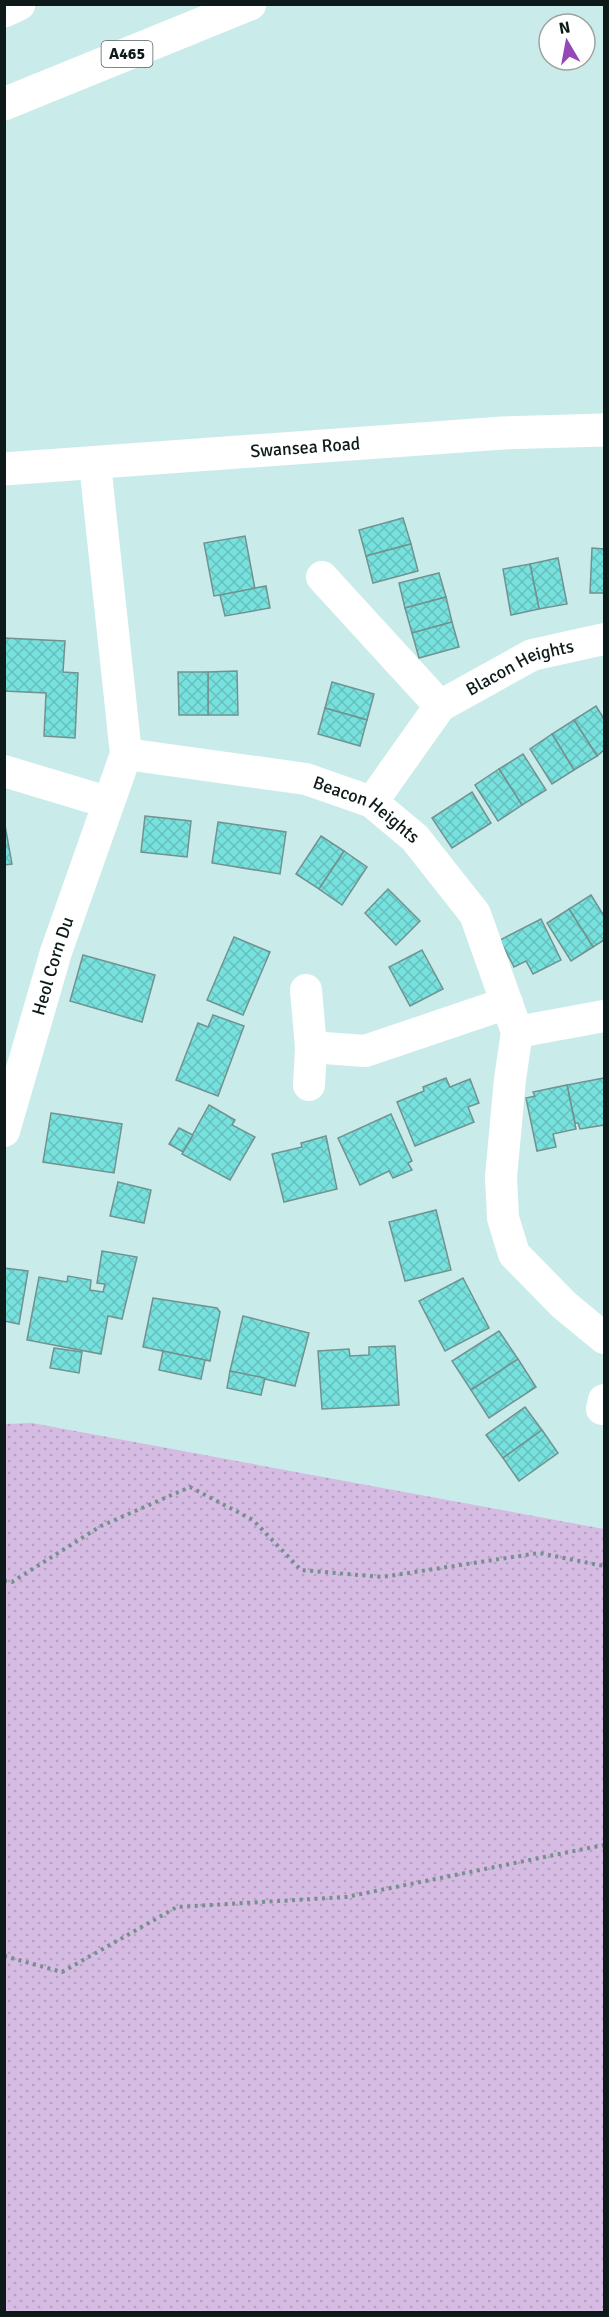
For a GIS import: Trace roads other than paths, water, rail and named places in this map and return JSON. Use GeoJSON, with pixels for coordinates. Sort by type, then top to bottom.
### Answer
{"type":"FeatureCollection","features":[{"type":"Feature","properties":{"kind":"main road"},"geometry":{"type":"LineString","coordinates":[[4,11],[19,4]]}},
{"type":"Feature","properties":{"kind":"main road","name":"A465"},"geometry":{"type":"LineString","coordinates":[[4,104],[250,4]]}},
{"type":"Feature","properties":{"kind":"main road","name":"Swansea Road"},"geometry":{"type":"LineString","coordinates":[[4,469],[492,434],[604,430]]}},
{"type":"Feature","properties":{"kind":"street"},"geometry":{"type":"LineString","coordinates":[[4,771],[107,802],[126,754],[95,464]]}},
{"type":"Feature","properties":{"kind":"street"},"geometry":{"type":"LineString","coordinates":[[322,577],[440,706]]}},
{"type":"Feature","properties":{"kind":"street","name":"Blacon Heights"},"geometry":{"type":"LineString","coordinates":[[372,802],[440,706],[532,655],[604,639]]}},
{"type":"Feature","properties":{"kind":"street","name":"Beacon Heights"},"geometry":{"type":"LineString","coordinates":[[126,754],[306,779],[372,802],[415,838],[475,914],[512,1018],[510,1079],[501,1177],[503,1218],[514,1254],[564,1305],[604,1338]]}},
{"type":"Feature","properties":{"kind":"street","name":"Heol Corn Du"},"geometry":{"type":"LineString","coordinates":[[4,1131],[56,952],[107,802]]}},
{"type":"Feature","properties":{"kind":"street"},"geometry":{"type":"LineString","coordinates":[[306,990],[311,1047],[309,1085]]}},
{"type":"Feature","properties":{"kind":"street"},"geometry":{"type":"LineString","coordinates":[[311,1047],[365,1051],[512,1018],[604,1016]]}}]}
